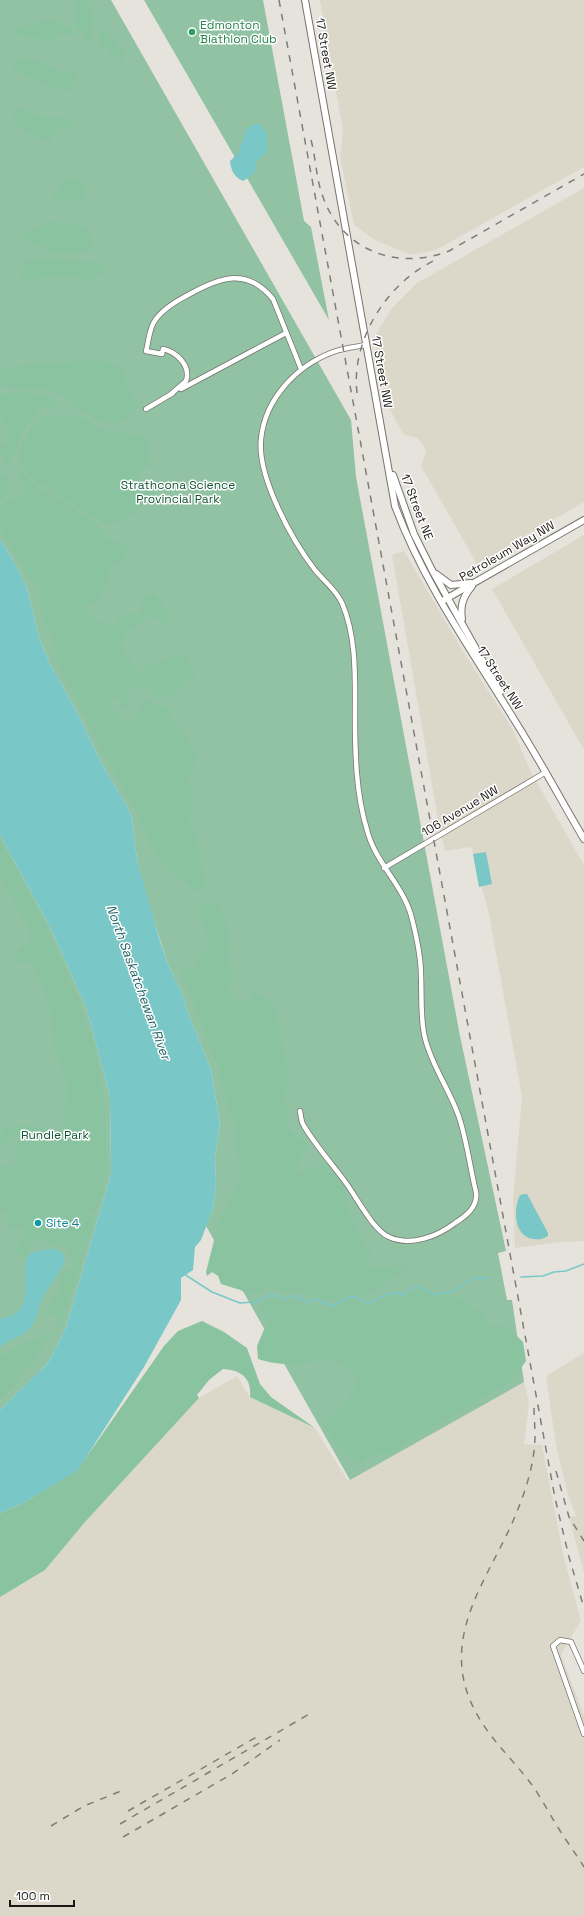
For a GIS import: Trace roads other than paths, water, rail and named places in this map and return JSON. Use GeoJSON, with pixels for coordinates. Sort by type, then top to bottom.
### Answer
{"type":"FeatureCollection","features":[{"type":"Feature","properties":{"kind":"main road","name":"17 Street NW"},"geometry":{"type":"LineString","coordinates":[[305,0],[395,506],[402,525],[425,574],[480,667],[546,772],[584,839]]}},
{"type":"Feature","properties":{"kind":"main road","name":"17 Street NE"},"geometry":{"type":"LineString","coordinates":[[385,449],[404,510],[432,570]]}},
{"type":"Feature","properties":{"kind":"main road","name":"Petroleum Way NW"},"geometry":{"type":"LineString","coordinates":[[441,602],[584,520]]}},
{"type":"Feature","properties":{"kind":"main road"},"geometry":{"type":"LineString","coordinates":[[432,570],[450,584],[474,583]]}},
{"type":"Feature","properties":{"kind":"main road"},"geometry":{"type":"LineString","coordinates":[[432,570],[462,623]]}},
{"type":"Feature","properties":{"kind":"main road"},"geometry":{"type":"LineString","coordinates":[[462,623],[461,605],[463,599],[474,583]]}},
{"type":"Feature","properties":{"kind":"main road","name":"17 Street NW"},"geometry":{"type":"LineString","coordinates":[[462,623],[515,721]]}},
{"type":"Feature","properties":{"kind":"street"},"geometry":{"type":"LineString","coordinates":[[171,394],[186,381],[187,370],[174,353],[163,349],[162,354],[146,351],[151,329],[156,318],[172,304],[222,279],[235,278],[252,281],[261,286],[273,299],[301,369]]}},
{"type":"Feature","properties":{"kind":"street"},"geometry":{"type":"LineString","coordinates":[[146,409],[171,394],[286,333]]}},
{"type":"Feature","properties":{"kind":"street"},"geometry":{"type":"LineString","coordinates":[[300,1111],[303,1124],[320,1151],[346,1182],[376,1226],[388,1237],[404,1241],[422,1239],[440,1233],[465,1216],[475,1204],[476,1192],[458,1116],[432,1061],[425,1039],[422,1016],[421,966],[410,913],[403,898],[376,855],[366,830],[359,788],[356,755],[354,668],[347,616],[338,595],[315,570],[296,542],[267,482],[262,465],[261,441],[265,420],[286,382],[301,369],[332,352],[366,345]]}},
{"type":"Feature","properties":{"kind":"street","name":"106 Avenue NW"},"geometry":{"type":"LineString","coordinates":[[384,868],[546,772]]}},
{"type":"Feature","properties":{"kind":"street"},"geometry":{"type":"LineString","coordinates":[[584,1671],[571,1642],[560,1640],[553,1646],[584,1734]]}},
{"type":"Feature","properties":{"kind":"water"},"geometry":{"type":"Polygon","coordinates":[[[259,124],[267,136],[267,152],[256,162],[256,169],[254,173],[243,181],[234,173],[230,161],[239,152],[246,130],[252,125],[259,124]]]}},
{"type":"Feature","properties":{"kind":"water","name":"North Saskatchewan River"},"geometry":{"type":"Polygon","coordinates":[[[0,539],[16,565],[27,588],[39,637],[49,662],[77,712],[102,764],[126,804],[132,818],[137,860],[160,941],[167,962],[184,998],[186,1008],[211,1069],[220,1124],[215,1157],[216,1184],[213,1208],[201,1240],[195,1247],[193,1270],[181,1278],[181,1300],[144,1367],[78,1470],[25,1502],[0,1513],[0,1410],[48,1363],[66,1327],[111,1174],[110,1096],[86,1007],[51,929],[0,835],[0,539]]]}},
{"type":"Feature","properties":{"kind":"water"},"geometry":{"type":"Polygon","coordinates":[[[486,852],[492,884],[479,887],[473,854],[486,852]]]}},
{"type":"Feature","properties":{"kind":"water"},"geometry":{"type":"Polygon","coordinates":[[[527,1194],[548,1233],[548,1236],[543,1239],[533,1239],[527,1237],[519,1228],[516,1208],[520,1195],[527,1194]]]}},
{"type":"Feature","properties":{"kind":"water"},"geometry":{"type":"Polygon","coordinates":[[[51,1249],[61,1251],[65,1257],[64,1262],[60,1271],[45,1293],[34,1322],[27,1331],[0,1347],[0,1319],[13,1315],[21,1308],[24,1299],[26,1288],[26,1260],[32,1253],[51,1249]]]}},
{"type":"Feature","properties":{"kind":"waterway"},"geometry":{"type":"LineString","coordinates":[[521,1277],[543,1276],[554,1272],[566,1271],[584,1264]]}},
{"type":"Feature","properties":{"kind":"waterway"},"geometry":{"type":"LineString","coordinates":[[184,1274],[212,1292],[240,1303],[254,1302],[272,1295],[285,1299],[294,1295],[306,1302],[317,1299],[331,1306],[353,1296],[368,1303],[393,1292],[403,1295],[416,1286],[434,1294],[439,1294],[457,1290],[471,1278],[491,1278]]}},
{"type":"Feature","properties":{"kind":"railway"},"geometry":{"type":"LineString","coordinates":[[279,0],[555,1498],[569,1557],[584,1608]]}},
{"type":"Feature","properties":{"kind":"railway"},"geometry":{"type":"LineString","coordinates":[[311,140],[317,176],[323,197],[332,216],[344,231],[358,243],[374,252],[392,257],[410,259],[430,257],[449,251],[584,174]]}},
{"type":"Feature","properties":{"kind":"railway"},"geometry":{"type":"LineString","coordinates":[[357,393],[356,377],[358,361],[362,346],[375,317],[384,303],[405,280],[421,268],[439,258]]}},
{"type":"Feature","properties":{"kind":"railway"},"geometry":{"type":"LineString","coordinates":[[534,1408],[535,1445],[529,1476],[516,1514],[484,1580],[466,1624],[462,1647],[462,1670],[468,1695],[481,1721],[488,1732],[532,1785],[584,1867]]}},
{"type":"Feature","properties":{"kind":"railway"},"geometry":{"type":"LineString","coordinates":[[556,1471],[569,1517],[584,1541]]}},
{"type":"Feature","properties":{"kind":"railway"},"geometry":{"type":"LineString","coordinates":[[120,1824],[311,1713]]}},
{"type":"Feature","properties":{"kind":"railway"},"geometry":{"type":"LineString","coordinates":[[128,1811],[260,1735]]}},
{"type":"Feature","properties":{"kind":"railway"},"geometry":{"type":"LineString","coordinates":[[123,1837],[232,1774],[280,1740]]}},
{"type":"Feature","properties":{"kind":"railway"},"geometry":{"type":"LineString","coordinates":[[51,1826],[84,1806],[121,1791]]}},
{"type":"Feature","properties":{"kind":"place","name":"Edmonton Biathlon Club"},"geometry":{"type":"Point","coordinates":[192,32]}},
{"type":"Feature","properties":{"kind":"place","name":"Site 4"},"geometry":{"type":"Point","coordinates":[38,1223]}},
{"type":"Feature","properties":{"kind":"park label","name":"Strathcona Science Provincial Park"},"geometry":{"type":"Point","coordinates":[178,492]}},
{"type":"Feature","properties":{"kind":"park label","name":"Rundle Park"},"geometry":{"type":"Point","coordinates":[55,1135]}}]}
